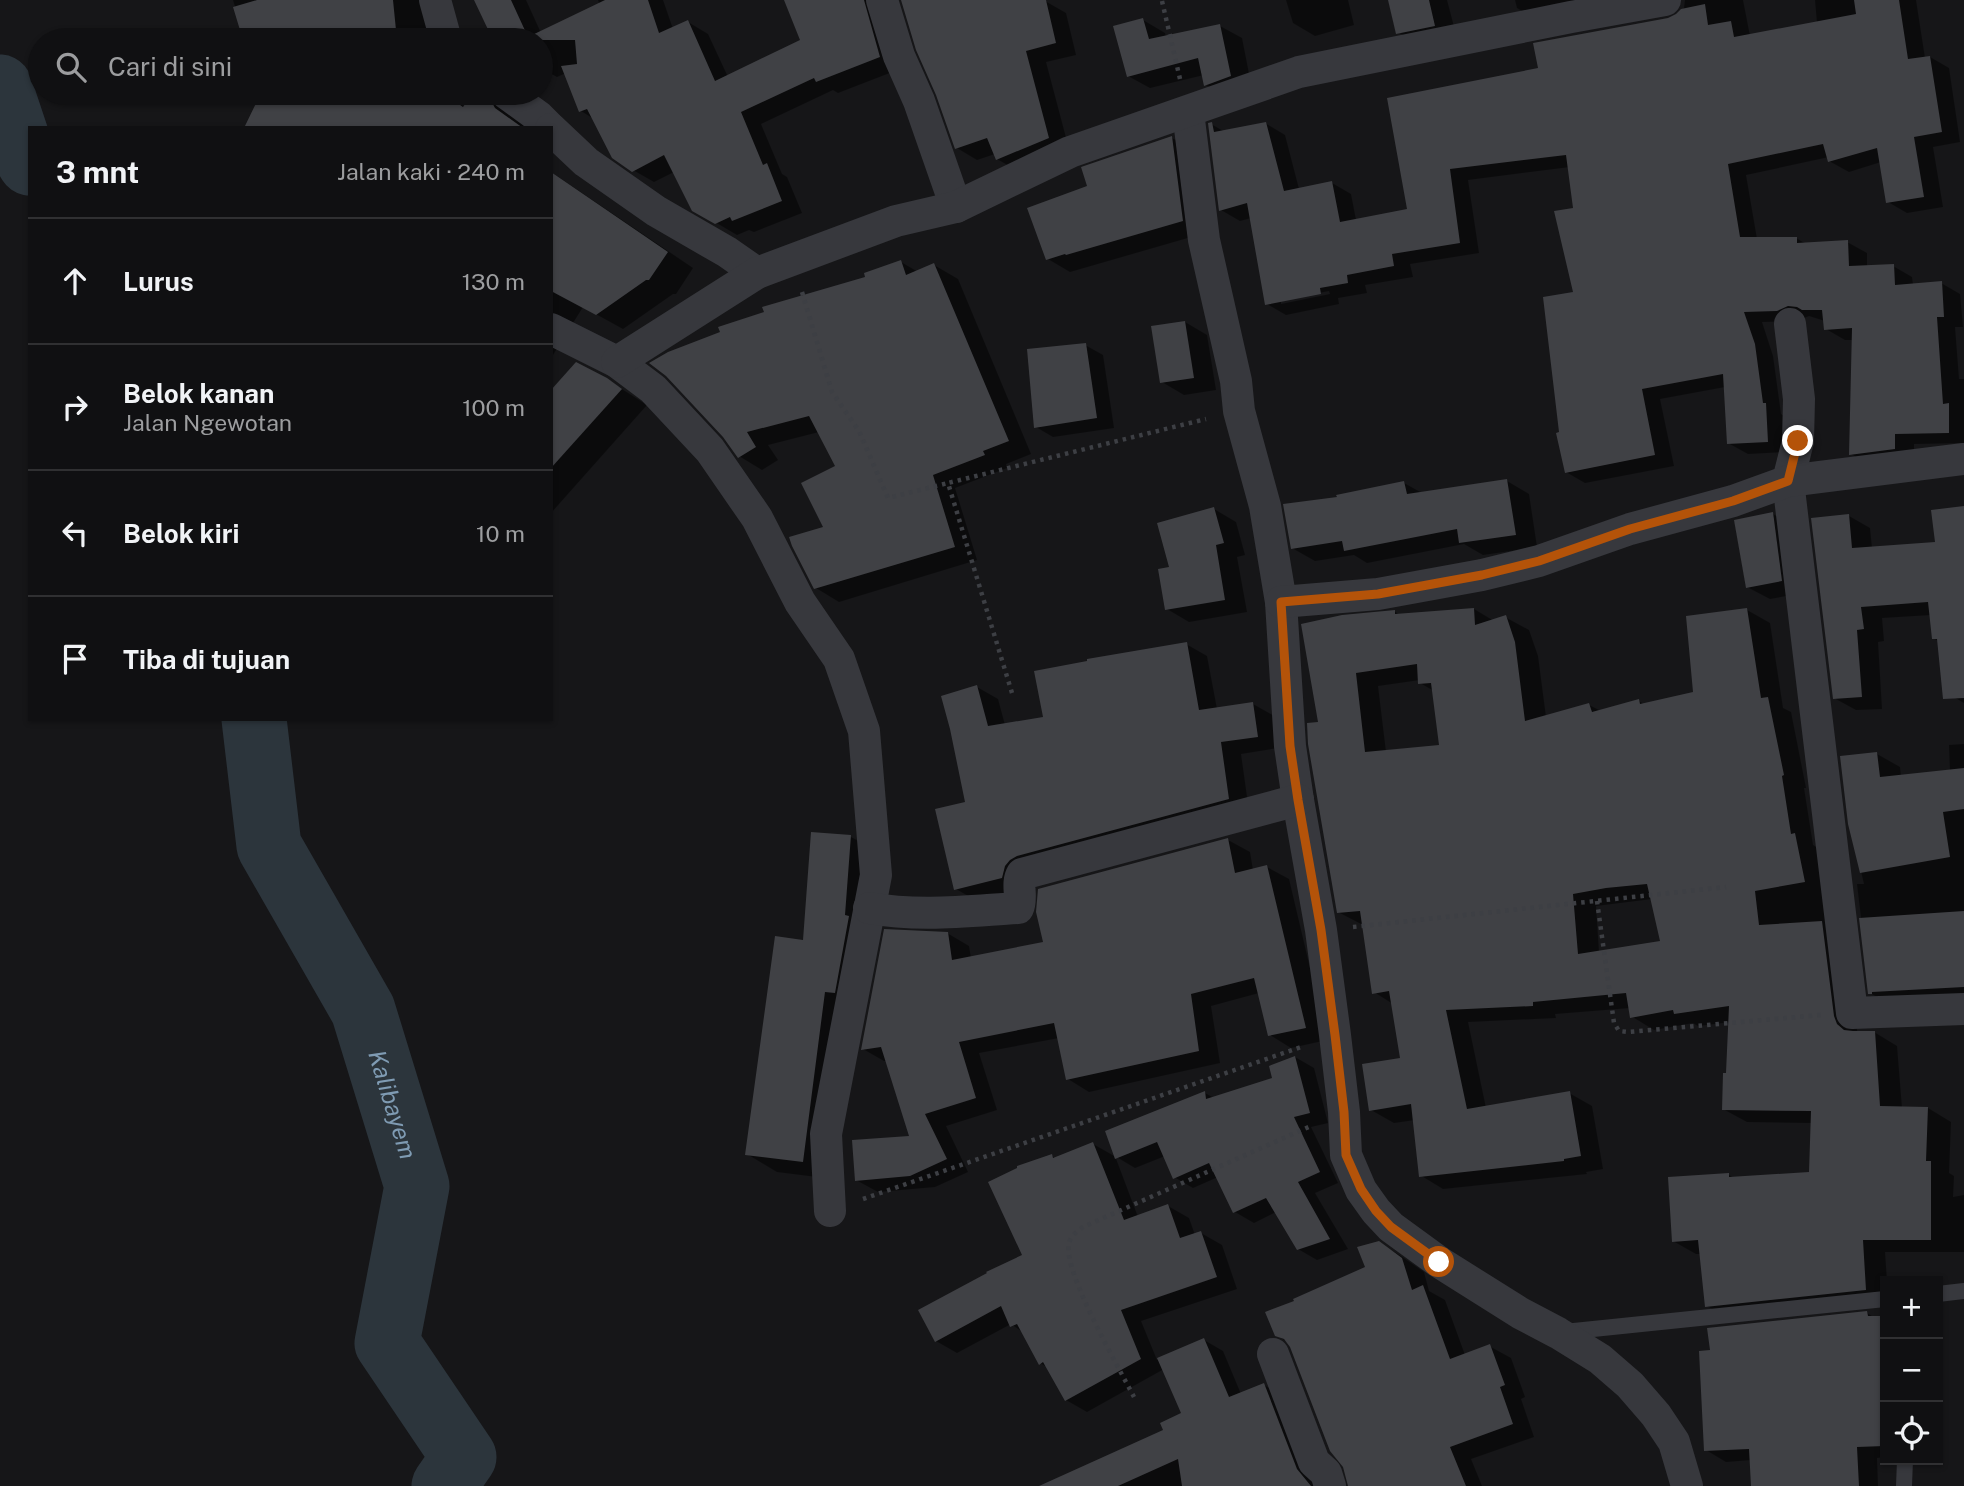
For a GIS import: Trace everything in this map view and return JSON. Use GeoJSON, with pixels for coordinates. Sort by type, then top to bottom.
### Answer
{"type":"FeatureCollection","features":[{"type":"Feature","properties":{"kind":"street"},"geometry":{"type":"LineString","coordinates":[[435,0],[443,28]]}},
{"type":"Feature","properties":{"kind":"street"},"geometry":{"type":"LineString","coordinates":[[882,0],[899,56],[919,101],[956,207]]}},
{"type":"Feature","properties":{"kind":"street"},"geometry":{"type":"LineString","coordinates":[[617,362],[757,273],[896,222],[956,207],[1070,152],[1299,72],[1665,0]]}},
{"type":"Feature","properties":{"kind":"street"},"geometry":{"type":"LineString","coordinates":[[522,105],[549,126]]}},
{"type":"Feature","properties":{"kind":"street"},"geometry":{"type":"LineString","coordinates":[[1188,112],[1204,240],[1236,381],[1239,411],[1265,506],[1281,602],[1290,746],[1321,930],[1344,1112],[1346,1155],[1361,1189],[1391,1227],[1439,1262],[1600,1359],[1630,1385],[1656,1415],[1674,1442],[1687,1486]]}},
{"type":"Feature","properties":{"kind":"street"},"geometry":{"type":"LineString","coordinates":[[553,130],[586,162],[646,204],[757,273]]}},
{"type":"Feature","properties":{"kind":"street"},"geometry":{"type":"LineString","coordinates":[[1790,324],[1799,399],[1798,441],[1788,481],[1852,1013],[1964,1009]]}},
{"type":"Feature","properties":{"kind":"street"},"geometry":{"type":"LineString","coordinates":[[553,330],[617,362],[653,389],[709,450],[757,518],[800,602],[839,659],[864,731],[876,875],[826,1134],[830,1211]]}},
{"type":"Feature","properties":{"kind":"street"},"geometry":{"type":"LineString","coordinates":[[1281,602],[1378,594],[1482,575],[1539,561],[1630,529],[1733,501],[1788,481],[1964,458]]}},
{"type":"Feature","properties":{"kind":"street"},"geometry":{"type":"LineString","coordinates":[[869,908],[899,913],[938,914],[1018,908],[1019,879],[1022,874],[1298,800]]}},
{"type":"Feature","properties":{"kind":"street"},"geometry":{"type":"LineString","coordinates":[[1273,1354],[1314,1462],[1326,1473],[1330,1486]]}},
{"type":"Feature","properties":{"kind":"lane"},"geometry":{"type":"LineString","coordinates":[[1943,1293],[1964,1291]]}},
{"type":"Feature","properties":{"kind":"lane"},"geometry":{"type":"LineString","coordinates":[[1559,1333],[1880,1300]]}},
{"type":"Feature","properties":{"kind":"lane"},"geometry":{"type":"LineString","coordinates":[[1904,1486],[1905,1465]]}},
{"type":"Feature","properties":{"kind":"path"},"geometry":{"type":"LineString","coordinates":[[1162,1],[1188,112]]}},
{"type":"Feature","properties":{"kind":"path"},"geometry":{"type":"LineString","coordinates":[[791,260],[811,317],[832,392],[859,431],[888,498],[1239,411]]}},
{"type":"Feature","properties":{"kind":"path"},"geometry":{"type":"LineString","coordinates":[[948,483],[1012,693]]}},
{"type":"Feature","properties":{"kind":"path"},"geometry":{"type":"LineString","coordinates":[[1321,930],[1726,887]]}},
{"type":"Feature","properties":{"kind":"path"},"geometry":{"type":"LineString","coordinates":[[1597,901],[1614,1023],[1619,1031],[1852,1013]]}},
{"type":"Feature","properties":{"kind":"path"},"geometry":{"type":"LineString","coordinates":[[830,1211],[1335,1035]]}},
{"type":"Feature","properties":{"kind":"path"},"geometry":{"type":"LineString","coordinates":[[1134,1397],[1076,1282],[1069,1258],[1069,1244],[1073,1235],[1083,1227],[1344,1112]]}},
{"type":"Feature","properties":{"kind":"building"},"geometry":{"type":"Polygon","coordinates":[[[257,0],[393,0],[396,28],[239,28],[233,7],[257,0]]]}},
{"type":"Feature","properties":{"kind":"building"},"geometry":{"type":"Polygon","coordinates":[[[474,0],[511,0],[524,28],[487,28],[474,0]]]}},
{"type":"Feature","properties":{"kind":"building"},"geometry":{"type":"Polygon","coordinates":[[[605,0],[648,0],[659,33],[688,20],[715,81],[800,40],[784,0],[864,0],[880,57],[816,82],[814,78],[741,112],[763,165],[767,163],[782,201],[732,221],[730,217],[715,224],[692,211],[664,155],[632,172],[612,158],[587,109],[579,112],[561,66],[577,64],[575,40],[553,40],[553,28],[547,28],[605,0]]]}},
{"type":"Feature","properties":{"kind":"building"},"geometry":{"type":"Polygon","coordinates":[[[901,0],[1046,0],[1056,43],[1026,51],[1049,138],[996,160],[987,138],[955,149],[936,95],[916,50],[901,0]]]}},
{"type":"Feature","properties":{"kind":"building"},"geometry":{"type":"Polygon","coordinates":[[[1388,0],[1429,0],[1435,26],[1396,34],[1388,0]]]}},
{"type":"Feature","properties":{"kind":"building"},"geometry":{"type":"Polygon","coordinates":[[[1854,0],[1899,0],[1908,59],[1930,56],[1942,132],[1914,137],[1924,197],[1886,203],[1877,148],[1828,162],[1823,144],[1728,164],[1740,237],[1797,237],[1797,243],[1848,240],[1849,266],[1894,264],[1895,285],[1942,281],[1944,317],[1937,317],[1943,404],[1949,403],[1949,433],[1895,434],[1895,449],[1849,455],[1852,328],[1824,330],[1822,310],[1802,310],[1788,306],[1777,311],[1744,312],[1755,344],[1763,403],[1766,403],[1768,442],[1727,444],[1723,374],[1642,389],[1655,455],[1565,473],[1556,433],[1559,432],[1543,297],[1573,292],[1554,211],[1573,208],[1566,155],[1450,169],[1460,243],[1392,254],[1394,266],[1347,275],[1348,283],[1320,288],[1321,294],[1265,305],[1247,203],[1219,211],[1208,123],[1212,122],[1214,132],[1266,122],[1284,191],[1332,181],[1340,222],[1407,209],[1387,98],[1538,68],[1533,43],[1668,18],[1681,9],[1705,4],[1708,25],[1731,21],[1734,37],[1856,14],[1854,0]]]}},
{"type":"Feature","properties":{"kind":"building"},"geometry":{"type":"Polygon","coordinates":[[[1143,18],[1149,39],[1220,24],[1231,76],[1204,86],[1198,58],[1127,77],[1113,26],[1143,18]]]}},
{"type":"Feature","properties":{"kind":"building"},"geometry":{"type":"Polygon","coordinates":[[[255,105],[493,105],[520,126],[245,126],[255,105]]]}},
{"type":"Feature","properties":{"kind":"building"},"geometry":{"type":"Polygon","coordinates":[[[1172,136],[1183,221],[1046,260],[1027,208],[1087,186],[1081,167],[1172,136]]]}},
{"type":"Feature","properties":{"kind":"building"},"geometry":{"type":"Polygon","coordinates":[[[553,173],[668,252],[649,280],[596,315],[553,292],[553,173]]]}},
{"type":"Feature","properties":{"kind":"building"},"geometry":{"type":"Polygon","coordinates":[[[901,260],[906,275],[934,263],[1009,441],[983,451],[985,455],[933,475],[955,547],[814,589],[789,537],[823,527],[801,483],[835,466],[809,416],[747,432],[756,447],[738,458],[723,437],[666,376],[649,363],[668,352],[720,332],[718,327],[764,312],[762,307],[865,277],[864,273],[901,260]]]}},
{"type":"Feature","properties":{"kind":"building"},"geometry":{"type":"Polygon","coordinates":[[[1185,321],[1194,378],[1160,383],[1151,326],[1185,321]]]}},
{"type":"Feature","properties":{"kind":"building"},"geometry":{"type":"Polygon","coordinates":[[[1086,343],[1097,418],[1034,428],[1027,349],[1086,343]]]}},
{"type":"Feature","properties":{"kind":"building"},"geometry":{"type":"Polygon","coordinates":[[[576,362],[622,389],[553,466],[553,388],[576,362]]]}},
{"type":"Feature","properties":{"kind":"building"},"geometry":{"type":"Polygon","coordinates":[[[1507,479],[1516,535],[1459,543],[1457,529],[1344,551],[1342,541],[1291,549],[1283,504],[1337,497],[1336,495],[1404,481],[1407,494],[1507,479]]]}},
{"type":"Feature","properties":{"kind":"building"},"geometry":{"type":"Polygon","coordinates":[[[1964,506],[1964,698],[1943,699],[1937,639],[1932,639],[1928,602],[1861,607],[1864,629],[1857,630],[1862,697],[1833,699],[1811,518],[1849,514],[1852,548],[1935,542],[1931,510],[1964,506]]]}},
{"type":"Feature","properties":{"kind":"building"},"geometry":{"type":"Polygon","coordinates":[[[1214,507],[1224,543],[1216,545],[1225,600],[1165,610],[1158,569],[1169,567],[1157,523],[1214,507]]]}},
{"type":"Feature","properties":{"kind":"building"},"geometry":{"type":"Polygon","coordinates":[[[1773,512],[1782,581],[1746,588],[1734,520],[1773,512]]]}},
{"type":"Feature","properties":{"kind":"building"},"geometry":{"type":"Polygon","coordinates":[[[1474,608],[1475,625],[1506,615],[1515,642],[1525,721],[1589,703],[1592,712],[1639,699],[1640,704],[1693,692],[1686,616],[1747,608],[1761,698],[1768,697],[1784,775],[1782,776],[1791,834],[1795,833],[1805,882],[1755,891],[1759,925],[1822,921],[1837,1024],[1844,1030],[1875,1031],[1880,1106],[1928,1107],[1926,1161],[1931,1161],[1931,1240],[1863,1240],[1866,1290],[1705,1307],[1698,1240],[1672,1242],[1668,1177],[1729,1173],[1729,1177],[1809,1172],[1811,1111],[1722,1110],[1729,1006],[1674,1014],[1673,1010],[1630,1018],[1626,993],[1533,1002],[1533,1006],[1446,1010],[1467,1109],[1570,1091],[1581,1156],[1564,1161],[1419,1177],[1411,1104],[1369,1111],[1362,1064],[1400,1058],[1389,991],[1372,994],[1360,911],[1337,913],[1308,744],[1307,723],[1318,722],[1301,624],[1342,615],[1395,610],[1395,614],[1474,608]],[[1417,664],[1356,673],[1365,752],[1439,745],[1431,683],[1418,684],[1417,664]],[[1647,884],[1573,894],[1578,954],[1660,941],[1647,884]]]}},
{"type":"Feature","properties":{"kind":"building"},"geometry":{"type":"Polygon","coordinates":[[[1187,642],[1199,710],[1253,702],[1258,737],[1221,742],[1229,799],[1017,856],[1005,866],[1002,878],[954,890],[935,809],[965,802],[941,696],[977,685],[988,726],[1043,717],[1034,671],[1187,642]]]}},
{"type":"Feature","properties":{"kind":"building"},"geometry":{"type":"Polygon","coordinates":[[[1877,752],[1880,777],[1964,768],[1964,809],[1943,812],[1950,857],[1860,873],[1848,824],[1840,756],[1877,752]]]}},
{"type":"Feature","properties":{"kind":"building"},"geometry":{"type":"Polygon","coordinates":[[[811,832],[851,835],[845,915],[849,916],[835,993],[825,992],[803,1162],[745,1155],[775,936],[803,940],[811,832]]]}},
{"type":"Feature","properties":{"kind":"building"},"geometry":{"type":"Polygon","coordinates":[[[1228,838],[1235,873],[1267,865],[1306,1028],[1268,1036],[1254,978],[1191,994],[1199,1051],[1066,1080],[1054,1023],[959,1042],[976,1098],[925,1114],[947,1159],[910,1176],[855,1181],[852,1140],[909,1136],[881,1047],[861,1050],[884,929],[948,932],[952,960],[1043,942],[1036,912],[1038,889],[1228,838]]]}},
{"type":"Feature","properties":{"kind":"building"},"geometry":{"type":"Polygon","coordinates":[[[1964,911],[1964,987],[1868,994],[1859,918],[1964,911]]]}},
{"type":"Feature","properties":{"kind":"building"},"geometry":{"type":"Polygon","coordinates":[[[1295,1056],[1310,1113],[1294,1117],[1320,1172],[1298,1182],[1330,1239],[1297,1250],[1266,1198],[1233,1213],[1209,1163],[1173,1179],[1157,1142],[1115,1159],[1105,1131],[1205,1091],[1206,1099],[1272,1078],[1269,1066],[1295,1056]]]}},
{"type":"Feature","properties":{"kind":"building"},"geometry":{"type":"Polygon","coordinates":[[[1093,1142],[1124,1220],[1168,1204],[1180,1238],[1201,1231],[1217,1277],[1121,1310],[1141,1359],[1065,1401],[1043,1362],[1039,1365],[1017,1324],[1010,1327],[1001,1306],[935,1342],[918,1310],[1022,1255],[988,1182],[1017,1166],[1052,1154],[1053,1158],[1093,1142]]]}},
{"type":"Feature","properties":{"kind":"building"},"geometry":{"type":"Polygon","coordinates":[[[1379,1241],[1402,1258],[1412,1290],[1423,1285],[1450,1359],[1490,1344],[1505,1385],[1500,1387],[1513,1424],[1450,1447],[1466,1486],[1348,1486],[1343,1467],[1330,1451],[1290,1347],[1284,1339],[1275,1336],[1265,1312],[1365,1267],[1357,1247],[1379,1241]]]}},
{"type":"Feature","properties":{"kind":"building"},"geometry":{"type":"Polygon","coordinates":[[[1867,1311],[1868,1316],[1880,1316],[1880,1446],[1857,1447],[1859,1486],[1751,1486],[1749,1449],[1704,1451],[1699,1351],[1710,1350],[1707,1328],[1867,1311]]]}},
{"type":"Feature","properties":{"kind":"building"},"geometry":{"type":"Polygon","coordinates":[[[1204,1338],[1229,1397],[1264,1383],[1297,1469],[1311,1486],[1182,1486],[1178,1459],[1118,1486],[1039,1486],[1163,1430],[1160,1423],[1181,1413],[1157,1358],[1204,1338]]]}},
{"type":"Feature","properties":{"kind":"waterway","name":"Kalibayem"},"geometry":{"type":"LineString","coordinates":[[0,87],[20,147],[28,160]]}},
{"type":"Feature","properties":{"kind":"waterway","name":"Kalibayem"},"geometry":{"type":"LineString","coordinates":[[254,721],[269,846],[363,1010],[417,1186],[387,1343],[464,1457],[444,1486]]}},
{"type":"Feature","properties":{"kind":"route"},"geometry":{"type":"LineString","coordinates":[[1439,1262],[1391,1227],[1376,1211],[1361,1189],[1346,1155],[1344,1112],[1321,930],[1290,746],[1281,602],[1378,594],[1482,575],[1539,561],[1630,529],[1733,501],[1788,481],[1798,441]]}}]}
